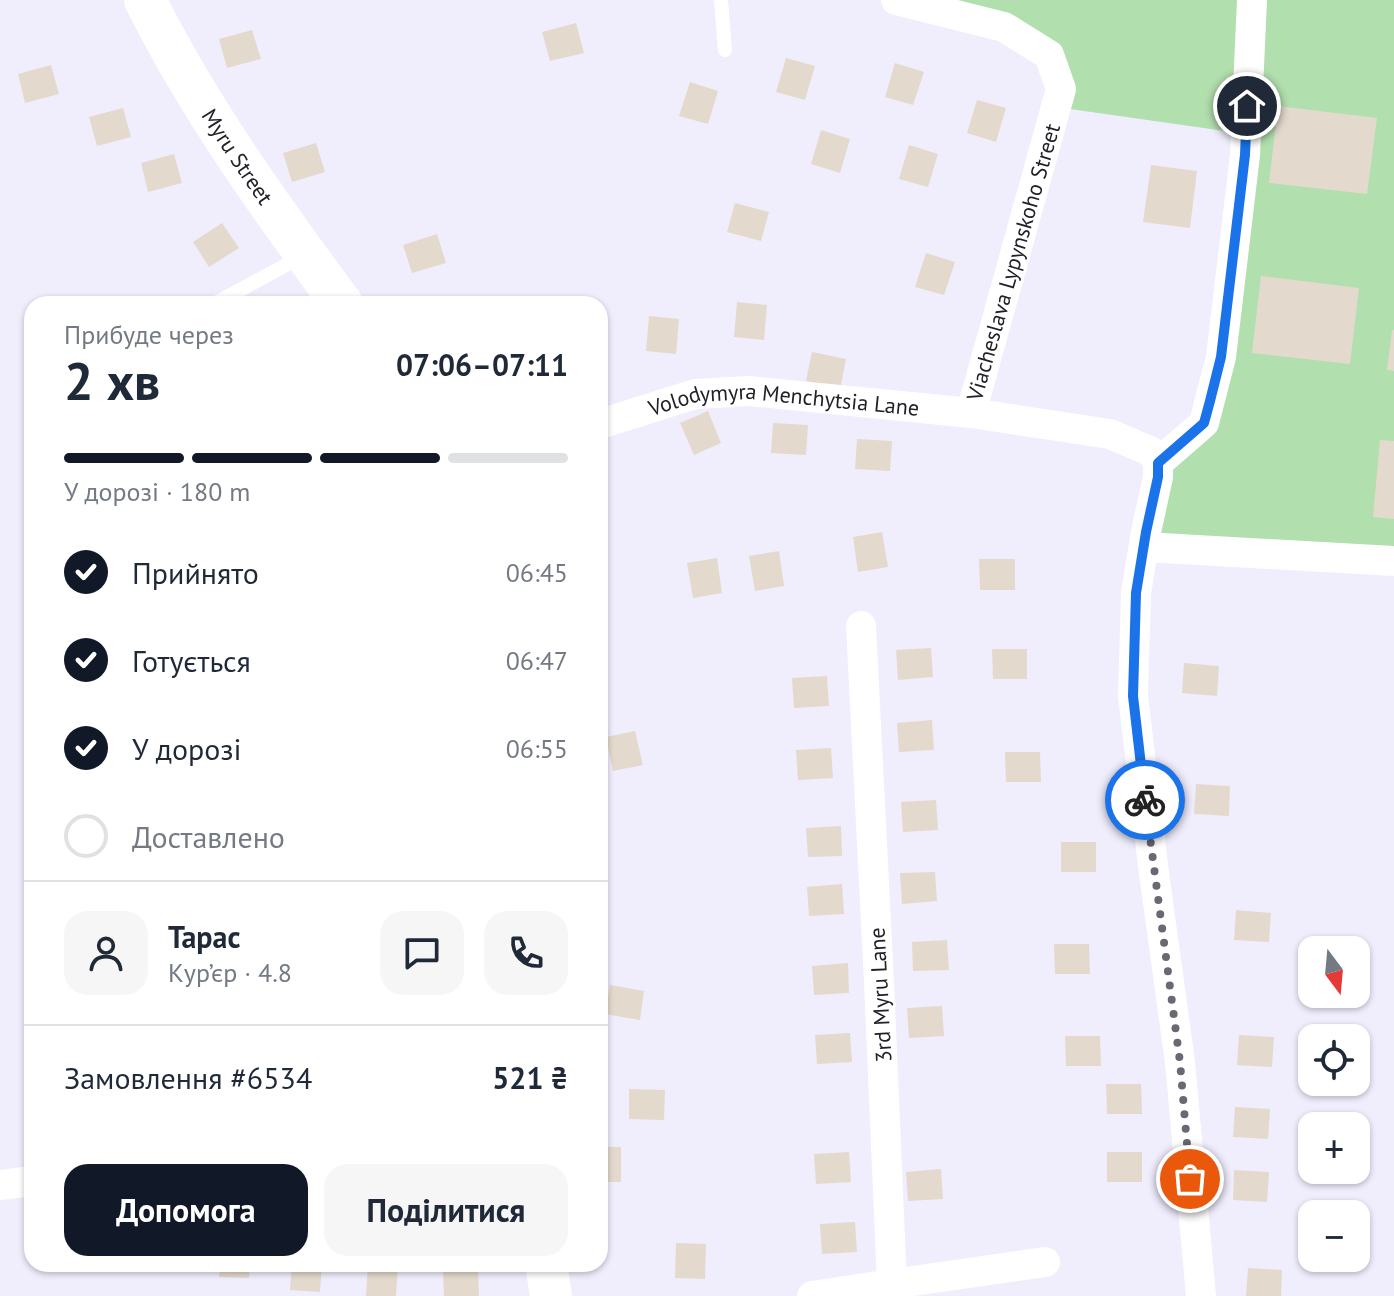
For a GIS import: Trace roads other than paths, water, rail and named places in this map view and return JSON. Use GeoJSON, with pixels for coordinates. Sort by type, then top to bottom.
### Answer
{"type":"FeatureCollection","features":[{"type":"Feature","properties":{"kind":"street","name":"Myru Street"},"geometry":{"type":"LineString","coordinates":[[145,0],[187,76],[246,170],[336,296]]}},
{"type":"Feature","properties":{"kind":"street","name":"Viacheslava Lypynskoho Street"},"geometry":{"type":"LineString","coordinates":[[896,0],[1004,27],[1049,55],[1061,89],[971,413],[1110,434],[1152,452],[1158,463]]}},
{"type":"Feature","properties":{"kind":"street"},"geometry":{"type":"LineString","coordinates":[[1201,1296],[1180,1062],[1133,696],[1136,593],[1158,463],[1204,423],[1221,357],[1245,155],[1252,0]]}},
{"type":"Feature","properties":{"kind":"street","name":"Volodymyra Menchytsia Lane"},"geometry":{"type":"LineString","coordinates":[[608,421],[695,394],[749,391],[971,413]]}},
{"type":"Feature","properties":{"kind":"street"},"geometry":{"type":"LineString","coordinates":[[1144,547],[1394,561]]}},
{"type":"Feature","properties":{"kind":"street","name":"3rd Myru Lane"},"geometry":{"type":"LineString","coordinates":[[861,626],[892,1284]]}},
{"type":"Feature","properties":{"kind":"street"},"geometry":{"type":"LineString","coordinates":[[0,1185],[24,1182]]}},
{"type":"Feature","properties":{"kind":"street"},"geometry":{"type":"LineString","coordinates":[[812,1296],[1045,1262]]}},
{"type":"Feature","properties":{"kind":"street"},"geometry":{"type":"LineString","coordinates":[[547,1272],[551,1296]]}},
{"type":"Feature","properties":{"kind":"lane"},"geometry":{"type":"LineString","coordinates":[[721,0],[725,50]]}},
{"type":"Feature","properties":{"kind":"lane"},"geometry":{"type":"LineString","coordinates":[[229,296],[305,255]]}}]}
